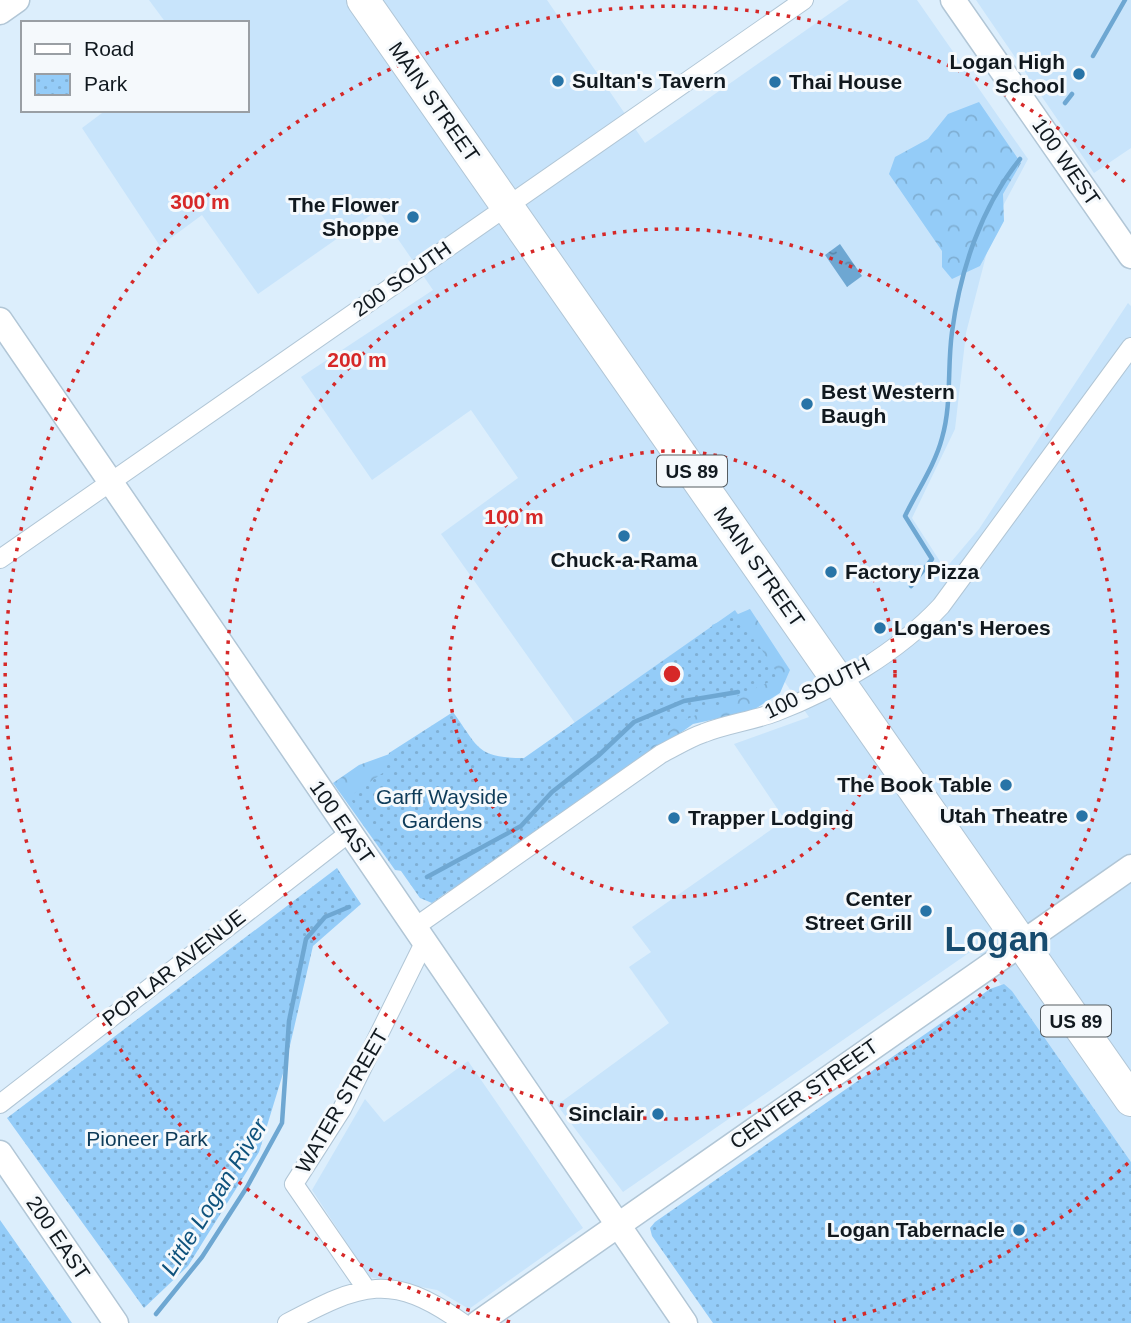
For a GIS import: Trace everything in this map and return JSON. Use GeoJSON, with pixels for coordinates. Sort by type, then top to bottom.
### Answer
{"type":"FeatureCollection","features":[{"type":"Feature","properties":{"kind":"highway","name":"MAIN STREET"},"geometry":{"type":"LineString","coordinates":[[363,0],[1131,1100]]}},
{"type":"Feature","properties":{"kind":"main road"},"geometry":{"type":"LineString","coordinates":[[0,12],[17,0]]}},
{"type":"Feature","properties":{"kind":"main road","name":"100 WEST"},"geometry":{"type":"LineString","coordinates":[[953,0],[1131,256]]}},
{"type":"Feature","properties":{"kind":"main road","name":"100 EAST"},"geometry":{"type":"LineString","coordinates":[[0,320],[685,1323]]}},
{"type":"Feature","properties":{"kind":"main road","name":"CENTER STREET"},"geometry":{"type":"LineString","coordinates":[[478,1323],[1131,867]]}},
{"type":"Feature","properties":{"kind":"main road","name":"200 EAST"},"geometry":{"type":"LineString","coordinates":[[0,1153],[116,1323]]}},
{"type":"Feature","properties":{"kind":"street","name":"200 SOUTH"},"geometry":{"type":"LineString","coordinates":[[0,559],[804,0]]}},
{"type":"Feature","properties":{"kind":"street","name":"100 SOUTH"},"geometry":{"type":"LineString","coordinates":[[415,927],[661,754],[704,733],[775,712],[839,681],[924,624],[941,606],[1131,347]]}},
{"type":"Feature","properties":{"kind":"street","name":"POPLAR AVENUE"},"geometry":{"type":"LineString","coordinates":[[0,1104],[352,838]]}},
{"type":"Feature","properties":{"kind":"street","name":"WATER STREET"},"geometry":{"type":"LineString","coordinates":[[365,1287],[294,1184],[342,1109],[415,927]]}},
{"type":"Feature","properties":{"kind":"street"},"geometry":{"type":"LineString","coordinates":[[287,1323],[365,1287],[402,1290],[421,1296],[463,1323]]}},
{"type":"Feature","properties":{"kind":"shaded area"},"geometry":{"type":"Polygon","coordinates":[[[149,0],[547,0],[645,143],[849,0],[917,0],[1028,159],[995,221],[966,333],[955,429],[912,518],[945,569],[979,529],[1128,303],[1131,306],[1131,1162],[1012,991],[1001,985],[976,948],[623,1192],[557,1105],[669,1023],[629,967],[651,952],[632,927],[785,820],[734,744],[809,717],[735,610],[575,723],[441,534],[518,478],[471,410],[372,480],[301,377],[433,290],[378,210],[258,294],[202,215],[160,246],[82,128],[103,112],[248,112],[248,21],[165,21],[149,0]]]}},
{"type":"Feature","properties":{"kind":"shaded area","name":"Logan High School"},"geometry":{"type":"Polygon","coordinates":[[[976,0],[1131,0],[1131,148],[1094,173],[976,0]]]}},
{"type":"Feature","properties":{"kind":"shaded area"},"geometry":{"type":"Polygon","coordinates":[[[468,1061],[583,1228],[469,1309],[437,1290],[369,1277],[312,1190],[365,1099],[384,1122],[468,1061]]]}},
{"type":"Feature","properties":{"kind":"green space"},"geometry":{"type":"Polygon","coordinates":[[[979,102],[1021,163],[1003,194],[1004,221],[980,266],[952,279],[942,267],[942,251],[889,174],[895,157],[928,139],[948,114],[979,102]]]}},
{"type":"Feature","properties":{"kind":"green space","name":"Garff Wayside Gardens"},"geometry":{"type":"Polygon","coordinates":[[[750,609],[790,670],[780,693],[752,711],[693,724],[531,841],[453,893],[417,873],[395,870],[333,783],[359,765],[406,748],[480,794],[711,642],[712,625],[750,609]]]}},
{"type":"Feature","properties":{"kind":"green space","name":"Garff Wayside Gardens"},"geometry":{"type":"Polygon","coordinates":[[[735,610],[780,677],[685,720],[432,903],[420,898],[349,797],[384,772],[389,753],[453,712],[474,742],[488,753],[524,758],[735,610]]]}},
{"type":"Feature","properties":{"kind":"green space","name":"Pioneer Park"},"geometry":{"type":"Polygon","coordinates":[[[337,868],[361,904],[313,946],[285,1067],[259,1152],[188,1266],[144,1308],[7,1118],[337,868]]]}},
{"type":"Feature","properties":{"kind":"green space"},"geometry":{"type":"Polygon","coordinates":[[[1004,984],[1012,991],[1131,1162],[1131,1323],[713,1323],[652,1236],[650,1228],[655,1222],[990,989],[1004,984]]]}},
{"type":"Feature","properties":{"kind":"green space"},"geometry":{"type":"Polygon","coordinates":[[[0,1220],[72,1323],[0,1323],[0,1220]]]}},
{"type":"Feature","properties":{"kind":"water"},"geometry":{"type":"Polygon","coordinates":[[[840,244],[862,276],[847,287],[825,255],[840,244]]]}},
{"type":"Feature","properties":{"kind":"waterway","name":"Little Logan River"},"geometry":{"type":"LineString","coordinates":[[1093,56],[1125,0]]}},
{"type":"Feature","properties":{"kind":"waterway","name":"Little Logan River"},"geometry":{"type":"LineString","coordinates":[[1065,103],[1072,94]]}},
{"type":"Feature","properties":{"kind":"waterway","name":"Little Logan River"},"geometry":{"type":"LineString","coordinates":[[911,586],[932,559],[905,516],[942,438],[947,412],[952,332],[961,286],[983,219],[1020,159]]}},
{"type":"Feature","properties":{"kind":"waterway","name":"Little Logan River"},"geometry":{"type":"LineString","coordinates":[[427,877],[521,826],[552,792],[598,756],[634,722],[684,701],[738,692]]}},
{"type":"Feature","properties":{"kind":"waterway","name":"Little Logan River"},"geometry":{"type":"LineString","coordinates":[[156,1314],[202,1257],[247,1187],[282,1123],[289,1021],[306,939],[325,917],[349,907]]}},
{"type":"Feature","properties":{"kind":"place","name":"Logan High School"},"geometry":{"type":"Point","coordinates":[1079,74]}},
{"type":"Feature","properties":{"kind":"place","name":"Sultan's Tavern"},"geometry":{"type":"Point","coordinates":[558,81]}},
{"type":"Feature","properties":{"kind":"place","name":"Thai House"},"geometry":{"type":"Point","coordinates":[775,82]}},
{"type":"Feature","properties":{"kind":"place","name":"The Flower Shoppe"},"geometry":{"type":"Point","coordinates":[413,217]}},
{"type":"Feature","properties":{"kind":"place","name":"Best Western Baugh"},"geometry":{"type":"Point","coordinates":[807,404]}},
{"type":"Feature","properties":{"kind":"place","name":"Chuck-a-Rama"},"geometry":{"type":"Point","coordinates":[624,536]}},
{"type":"Feature","properties":{"kind":"place","name":"Factory Pizza"},"geometry":{"type":"Point","coordinates":[831,572]}},
{"type":"Feature","properties":{"kind":"place","name":"Logan's Heroes"},"geometry":{"type":"Point","coordinates":[880,628]}},
{"type":"Feature","properties":{"kind":"place","name":"The Book Table"},"geometry":{"type":"Point","coordinates":[1006,785]}},
{"type":"Feature","properties":{"kind":"place","name":"Utah Theatre"},"geometry":{"type":"Point","coordinates":[1082,816]}},
{"type":"Feature","properties":{"kind":"place","name":"Trapper Lodging"},"geometry":{"type":"Point","coordinates":[674,818]}},
{"type":"Feature","properties":{"kind":"place","name":"Center Street Grill"},"geometry":{"type":"Point","coordinates":[926,911]}},
{"type":"Feature","properties":{"kind":"place","name":"Sinclair"},"geometry":{"type":"Point","coordinates":[658,1114]}},
{"type":"Feature","properties":{"kind":"place","name":"Logan Tabernacle"},"geometry":{"type":"Point","coordinates":[1019,1230]}},
{"type":"Feature","properties":{"kind":"district","name":"Logan"},"geometry":{"type":"Point","coordinates":[997,939]}}]}
